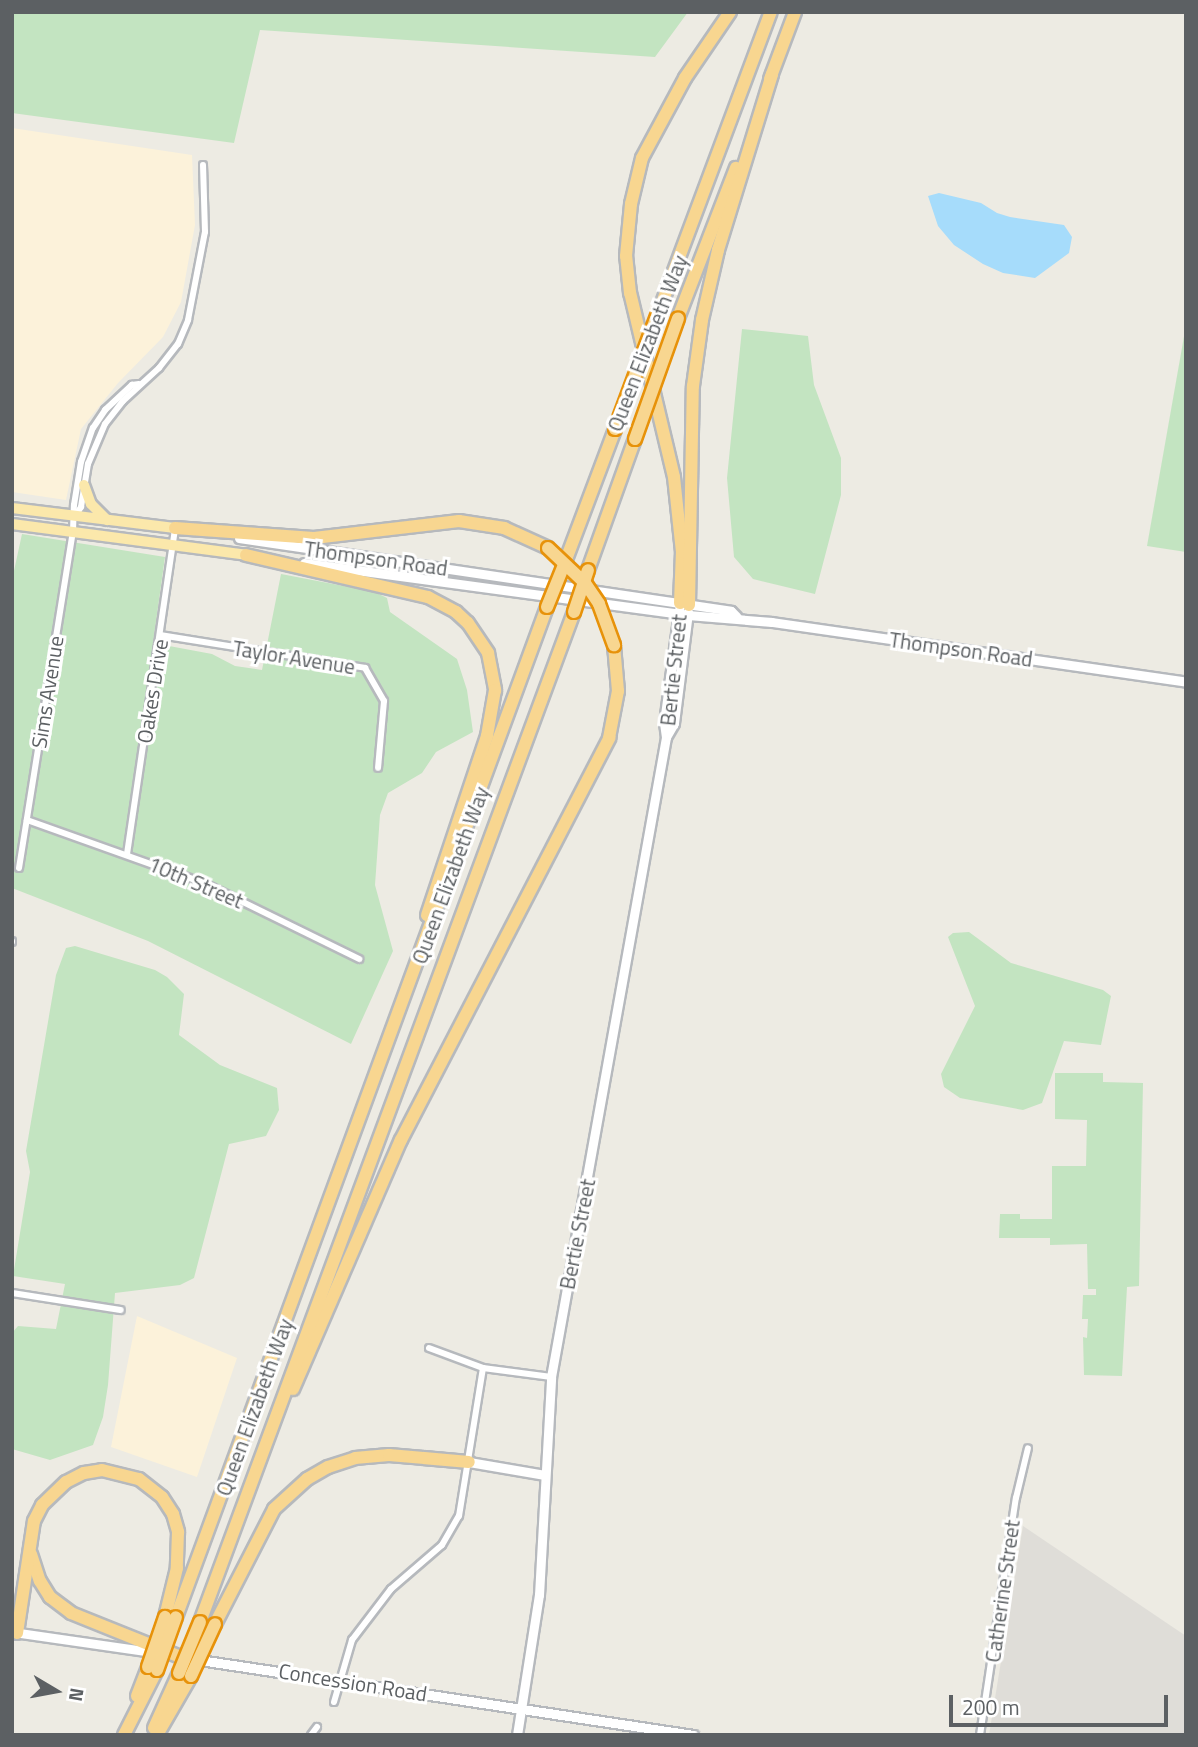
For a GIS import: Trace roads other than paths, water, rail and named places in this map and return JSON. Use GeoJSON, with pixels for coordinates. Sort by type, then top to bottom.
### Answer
{"type":"FeatureCollection","features":[{"type":"Feature","properties":{"kind":"highway"},"geometry":{"type":"LineString","coordinates":[[684,609],[682,552],[674,477],[630,293],[626,256],[631,204],[642,158],[685,78],[730,12]]}},
{"type":"Feature","properties":{"kind":"highway","name":"Queen Elizabeth Way"},"geometry":{"type":"LineString","coordinates":[[123,1735],[152,1668],[399,1016],[547,607],[771,12]]}},
{"type":"Feature","properties":{"kind":"highway","name":"Queen Elizabeth Way"},"geometry":{"type":"LineString","coordinates":[[151,1735],[185,1674],[200,1622],[574,612],[678,318],[795,12]]}},
{"type":"Feature","properties":{"kind":"highway"},"geometry":{"type":"LineString","coordinates":[[684,609],[693,386],[702,320],[719,250],[772,74]]}},
{"type":"Feature","properties":{"kind":"highway"},"geometry":{"type":"LineString","coordinates":[[175,528],[314,538],[459,521],[504,528],[548,548],[585,583],[599,604],[614,645],[618,691],[608,738],[401,1140],[256,1468]]}},
{"type":"Feature","properties":{"kind":"highway"},"geometry":{"type":"LineString","coordinates":[[246,555],[428,597],[456,612],[468,623],[488,653],[495,690],[487,736],[416,946],[399,1016]]}},
{"type":"Feature","properties":{"kind":"highway"},"geometry":{"type":"LineString","coordinates":[[158,1735],[185,1674],[215,1624],[274,1508],[307,1479],[328,1467],[355,1458],[389,1455],[469,1462]]}},
{"type":"Feature","properties":{"kind":"highway"},"geometry":{"type":"LineString","coordinates":[[15,1632],[30,1539],[41,1505],[66,1482],[84,1472],[102,1470],[139,1479],[162,1497],[173,1514],[178,1532],[171,1617]]}},
{"type":"Feature","properties":{"kind":"highway"},"geometry":{"type":"LineString","coordinates":[[30,1539],[32,1560],[50,1597],[82,1618],[178,1656]]}},
{"type":"Feature","properties":{"kind":"main road"},"geometry":{"type":"LineString","coordinates":[[84,485],[91,504],[107,520]]}},
{"type":"Feature","properties":{"kind":"main road","name":"Thompson Road"},"geometry":{"type":"LineString","coordinates":[[12,508],[175,528]]}},
{"type":"Feature","properties":{"kind":"main road","name":"Thompson Road"},"geometry":{"type":"LineString","coordinates":[[12,524],[246,555]]}},
{"type":"Feature","properties":{"kind":"street","name":"Sims Avenue"},"geometry":{"type":"LineString","coordinates":[[19,868],[75,516],[88,464],[105,424],[139,384],[159,368],[178,344],[188,320],[205,232],[203,165]]}},
{"type":"Feature","properties":{"kind":"street","name":"Sims Avenue"},"geometry":{"type":"LineString","coordinates":[[75,516],[74,505],[81,462],[93,428],[118,396],[132,385],[139,384]]}},
{"type":"Feature","properties":{"kind":"street","name":"Thompson Road"},"geometry":{"type":"LineString","coordinates":[[175,528],[684,609]]}},
{"type":"Feature","properties":{"kind":"street","name":"Oakes Drive"},"geometry":{"type":"LineString","coordinates":[[127,854],[175,528]]}},
{"type":"Feature","properties":{"kind":"street","name":"Thompson Road"},"geometry":{"type":"LineString","coordinates":[[246,555],[684,609],[731,611],[737,617],[1186,682]]}},
{"type":"Feature","properties":{"kind":"street","name":"Bertie Street"},"geometry":{"type":"LineString","coordinates":[[517,1735],[539,1595],[551,1377],[666,737],[674,723],[684,609]]}},
{"type":"Feature","properties":{"kind":"street","name":"Taylor Avenue"},"geometry":{"type":"LineString","coordinates":[[160,635],[365,668],[383,701],[385,711],[378,768]]}},
{"type":"Feature","properties":{"kind":"street","name":"10th Street"},"geometry":{"type":"LineString","coordinates":[[27,820],[204,883],[359,959]]}},
{"type":"Feature","properties":{"kind":"street"},"geometry":{"type":"LineString","coordinates":[[12,1293],[121,1310]]}},
{"type":"Feature","properties":{"kind":"street"},"geometry":{"type":"LineString","coordinates":[[429,1348],[483,1368],[551,1377]]}},
{"type":"Feature","properties":{"kind":"street"},"geometry":{"type":"LineString","coordinates":[[334,1702],[352,1640],[391,1589],[442,1545],[453,1528],[464,1497],[483,1368]]}},
{"type":"Feature","properties":{"kind":"street","name":"Catherine Street"},"geometry":{"type":"LineString","coordinates":[[980,1735],[1016,1498],[1028,1448]]}},
{"type":"Feature","properties":{"kind":"street"},"geometry":{"type":"LineString","coordinates":[[469,1462],[545,1475]]}},
{"type":"Feature","properties":{"kind":"street","name":"Concession Road"},"geometry":{"type":"LineString","coordinates":[[15,1632],[693,1735]]}},
{"type":"Feature","properties":{"kind":"street"},"geometry":{"type":"LineString","coordinates":[[311,1735],[317,1727]]}},
{"type":"Feature","properties":{"kind":"water"},"geometry":{"type":"Polygon","coordinates":[[[939,193],[981,203],[1010,217],[1064,225],[1072,237],[1069,253],[1035,278],[1003,273],[983,264],[954,245],[938,226],[928,196],[939,193]]]}}]}
